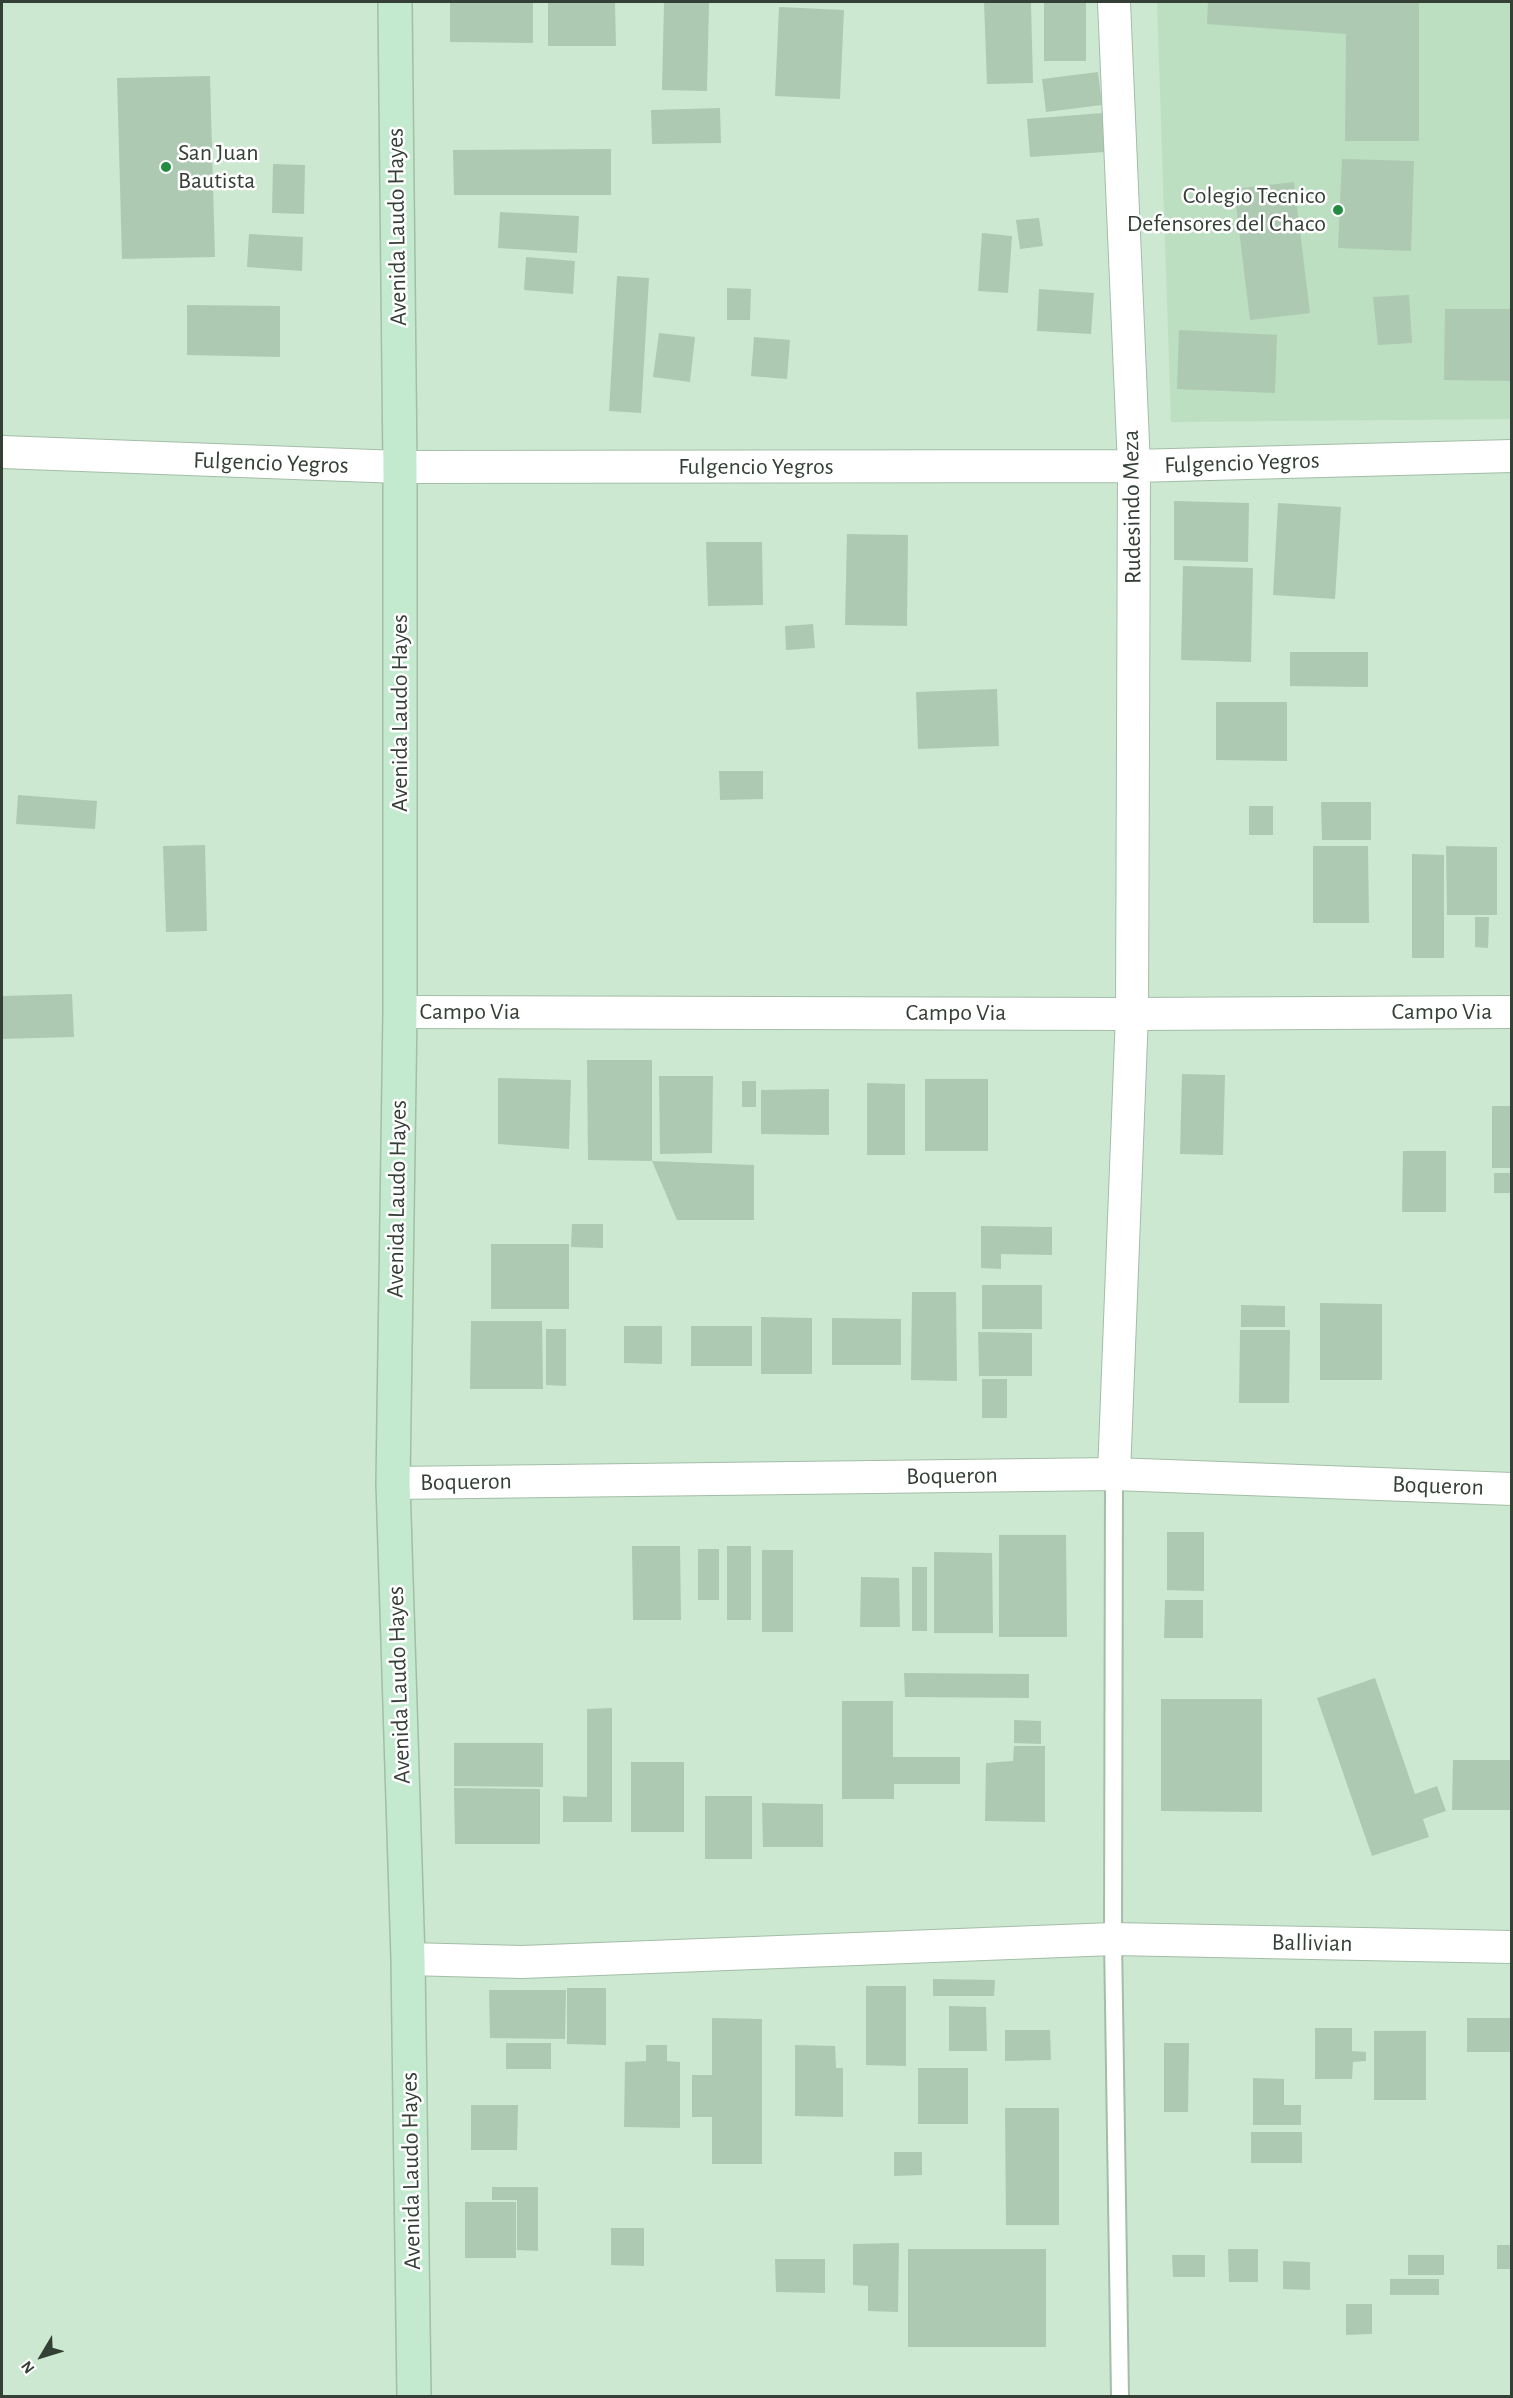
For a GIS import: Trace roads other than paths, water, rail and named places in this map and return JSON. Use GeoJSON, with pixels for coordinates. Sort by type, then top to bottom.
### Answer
{"type":"FeatureCollection","features":[{"type":"Feature","properties":{"kind":"street"},"geometry":{"type":"LineString","coordinates":[[374,2],[389,467]]}},
{"type":"Feature","properties":{"kind":"street","name":"Avenida Laudo Hayes"},"geometry":{"type":"LineString","coordinates":[[395,2],[389,467],[400,1012],[393,1483],[408,1959],[414,2397]]}},
{"type":"Feature","properties":{"kind":"street","name":"Rudesindo Meza"},"geometry":{"type":"LineString","coordinates":[[1114,2],[1134,466],[1132,1014],[1114,1474]]}},
{"type":"Feature","properties":{"kind":"street","name":"Fulgencio Yegros"},"geometry":{"type":"LineString","coordinates":[[2,452],[389,467],[1134,466],[1512,456]]}},
{"type":"Feature","properties":{"kind":"street","name":"Campo Via"},"geometry":{"type":"LineString","coordinates":[[400,1012],[1132,1014],[1512,1012]]}},
{"type":"Feature","properties":{"kind":"street","name":"Boqueron"},"geometry":{"type":"LineString","coordinates":[[393,1483],[1114,1474],[1512,1489]]}},
{"type":"Feature","properties":{"kind":"street","name":"Ballivian"},"geometry":{"type":"LineString","coordinates":[[408,1959],[522,1962],[1113,1939],[1512,1947]]}},
{"type":"Feature","properties":{"kind":"lane"},"geometry":{"type":"LineString","coordinates":[[1114,1474],[1113,1939],[1120,2397]]}},
{"type":"Feature","properties":{"kind":"place","name":"San Juan Bautista"},"geometry":{"type":"Point","coordinates":[166,167]}},
{"type":"Feature","properties":{"kind":"place","name":"Colegio Tecnico Defensores del Chaco"},"geometry":{"type":"Point","coordinates":[1338,210]}}]}
